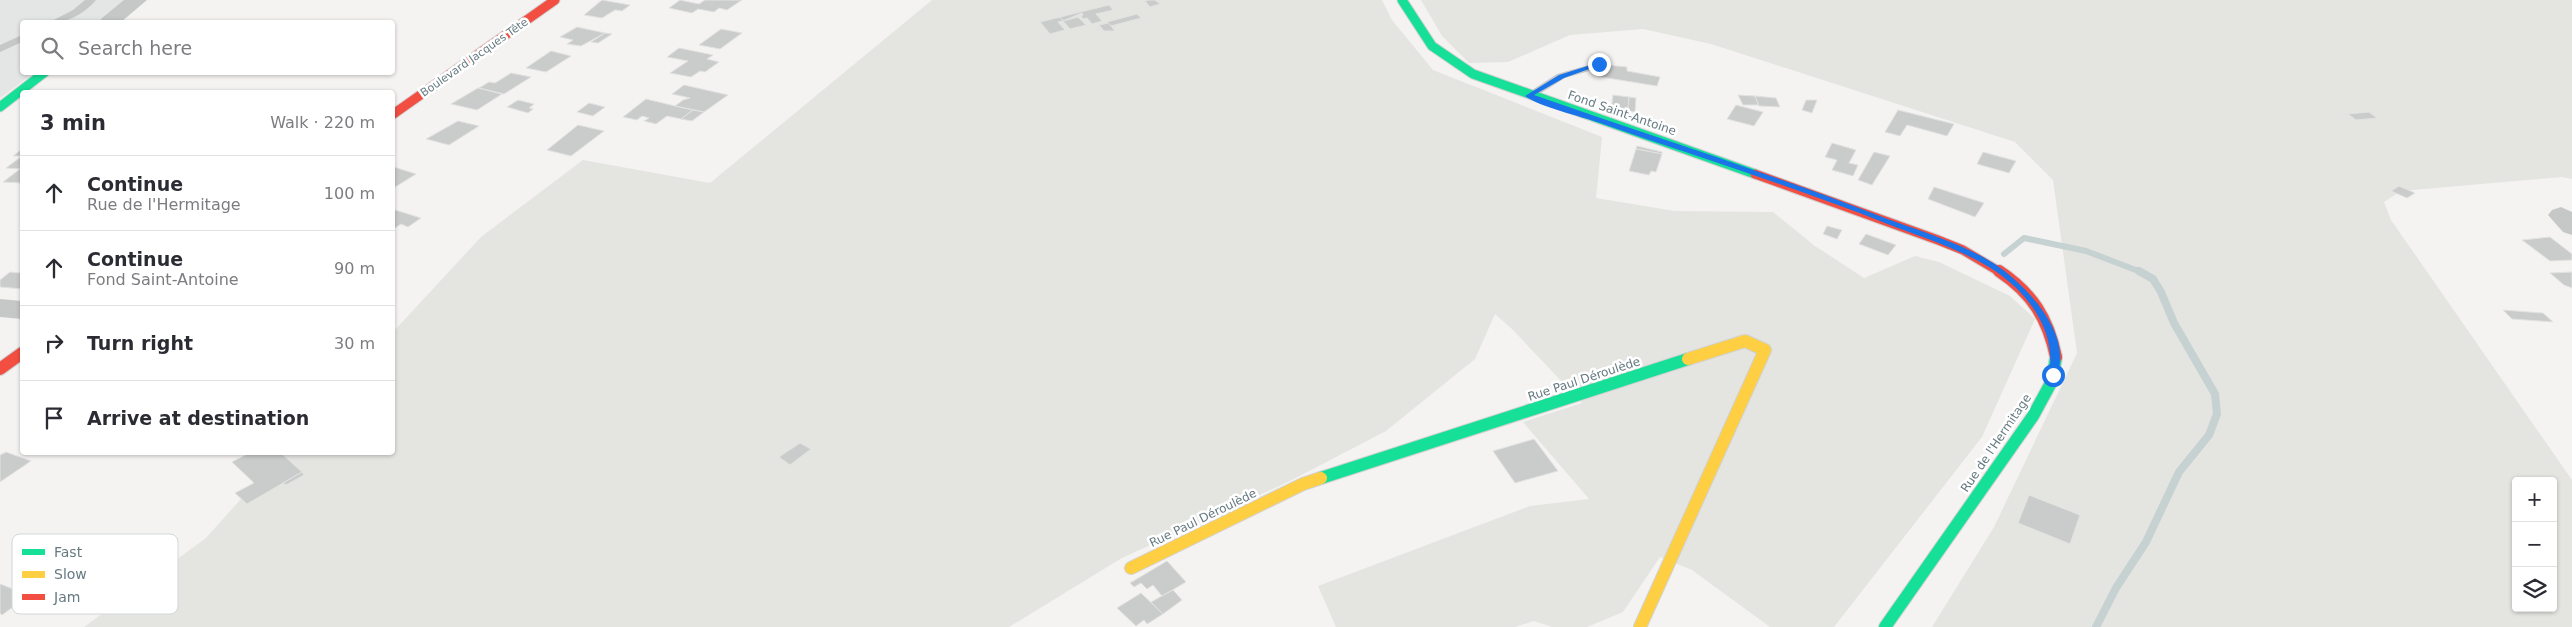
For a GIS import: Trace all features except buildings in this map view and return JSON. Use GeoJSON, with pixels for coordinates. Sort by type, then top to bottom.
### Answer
{"type":"FeatureCollection","features":[{"type":"Feature","properties":{"kind":"street"},"geometry":{"type":"LineString","coordinates":[[112,20],[137,0]]}},
{"type":"Feature","properties":{"kind":"street","name":"Boulevard Jacques Tête"},"geometry":{"type":"LineString","coordinates":[[395,113],[555,0]]}},
{"type":"Feature","properties":{"kind":"street","name":"Fond Saint-Antoine"},"geometry":{"type":"LineString","coordinates":[[1402,0],[1425,37],[1440,53],[1473,74],[1529,96],[1805,191]]}},
{"type":"Feature","properties":{"kind":"street"},"geometry":{"type":"LineString","coordinates":[[23,90],[42,75]]}},
{"type":"Feature","properties":{"kind":"street"},"geometry":{"type":"LineString","coordinates":[[0,108],[20,92]]}},
{"type":"Feature","properties":{"kind":"street","name":"Rue de l'Hermitage"},"geometry":{"type":"LineString","coordinates":[[1805,191],[1932,237],[1995,268],[2015,283],[2041,312],[2054,342],[2056,358],[2047,392],[2022,432],[1885,627]]}},
{"type":"Feature","properties":{"kind":"street"},"geometry":{"type":"LineString","coordinates":[[0,308],[20,310]]}},
{"type":"Feature","properties":{"kind":"street","name":"Rue Paul Déroulède"},"geometry":{"type":"LineString","coordinates":[[1132,568],[1303,484],[1745,341],[1765,350],[1640,627]]}},
{"type":"Feature","properties":{"kind":"street"},"geometry":{"type":"LineString","coordinates":[[0,369],[20,354]]}},
{"type":"Feature","properties":{"kind":"lane"},"geometry":{"type":"LineString","coordinates":[[60,20],[77,12],[91,0]]}},
{"type":"Feature","properties":{"kind":"lane"},"geometry":{"type":"LineString","coordinates":[[0,49],[20,39]]}},
{"type":"Feature","properties":{"kind":"lane"},"geometry":{"type":"LineString","coordinates":[[1529,96],[1561,76],[1599,64]]}},
{"type":"Feature","properties":{"kind":"shaded area"},"geometry":{"type":"Polygon","coordinates":[[[0,0],[128,0],[103,20],[20,20],[20,75],[31,75],[0,98],[0,0]]]}},
{"type":"Feature","properties":{"kind":"shaded area"},"geometry":{"type":"Polygon","coordinates":[[[932,0],[1382,0],[1392,20],[1433,70],[1602,137],[1596,198],[1675,211],[1773,212],[1815,246],[1864,278],[1915,256],[1939,262],[2010,296],[2035,319],[1982,437],[1834,627],[1770,627],[1692,570],[1660,557],[1623,612],[1587,627],[1552,627],[1534,621],[1515,627],[1336,627],[1318,586],[1530,506],[1589,499],[1523,422],[1582,403],[1513,330],[1495,314],[1475,359],[1386,431],[1290,481],[1122,558],[1009,627],[84,627],[102,614],[178,614],[178,558],[206,538],[280,455],[395,455],[395,330],[481,237],[583,160],[710,183],[932,0]]]}},
{"type":"Feature","properties":{"kind":"shaded area"},"geometry":{"type":"Polygon","coordinates":[[[1421,0],[2572,0],[2572,179],[2562,177],[2401,191],[2384,202],[2391,220],[2572,480],[2572,627],[1932,627],[1994,527],[2077,353],[2053,180],[2015,142],[1711,44],[1643,29],[1570,35],[1508,62],[1469,63],[1442,36],[1421,0]]]}},
{"type":"Feature","properties":{"kind":"waterway"},"geometry":{"type":"LineString","coordinates":[[2004,254],[2024,238],[2086,251],[2140,272]]}},
{"type":"Feature","properties":{"kind":"waterway"},"geometry":{"type":"LineString","coordinates":[[2096,627],[2116,588],[2146,542],[2179,472],[2209,435],[2217,414],[2215,394],[2174,323],[2161,292],[2153,279],[2140,272]]}},
{"type":"Feature","properties":{"kind":"traffic: fast"},"geometry":{"type":"LineString","coordinates":[[1402,0],[1432,46],[1473,74],[1755,174]]}},
{"type":"Feature","properties":{"kind":"traffic: fast"},"geometry":{"type":"LineString","coordinates":[[22,90],[41,75]]}},
{"type":"Feature","properties":{"kind":"traffic: fast"},"geometry":{"type":"LineString","coordinates":[[0,107],[20,91]]}},
{"type":"Feature","properties":{"kind":"traffic: fast"},"geometry":{"type":"LineString","coordinates":[[1885,627],[2033,416],[2052,381],[2056,357]]}},
{"type":"Feature","properties":{"kind":"traffic: fast"},"geometry":{"type":"LineString","coordinates":[[1321,478],[1688,359]]}},
{"type":"Feature","properties":{"kind":"traffic: slow"},"geometry":{"type":"LineString","coordinates":[[1640,627],[1765,350],[1745,341],[1688,359]]}},
{"type":"Feature","properties":{"kind":"traffic: slow"},"geometry":{"type":"LineString","coordinates":[[1131,568],[1303,484],[1321,478]]}},
{"type":"Feature","properties":{"kind":"traffic: jam"},"geometry":{"type":"LineString","coordinates":[[395,113],[555,0]]}},
{"type":"Feature","properties":{"kind":"traffic: jam"},"geometry":{"type":"LineString","coordinates":[[1755,174],[1913,230],[1963,250],[1987,263],[2027,294],[2042,314],[2050,329],[2056,357]]}},
{"type":"Feature","properties":{"kind":"traffic: jam"},"geometry":{"type":"LineString","coordinates":[[0,369],[20,354]]}},
{"type":"Feature","properties":{"kind":"route"},"geometry":{"type":"LineString","coordinates":[[1599,64],[1561,76],[1529,96],[1854,208],[1932,237],[1966,252],[1995,268],[2015,283],[2041,312],[2049,326],[2054,342],[2056,358],[2053,375]]}}]}
